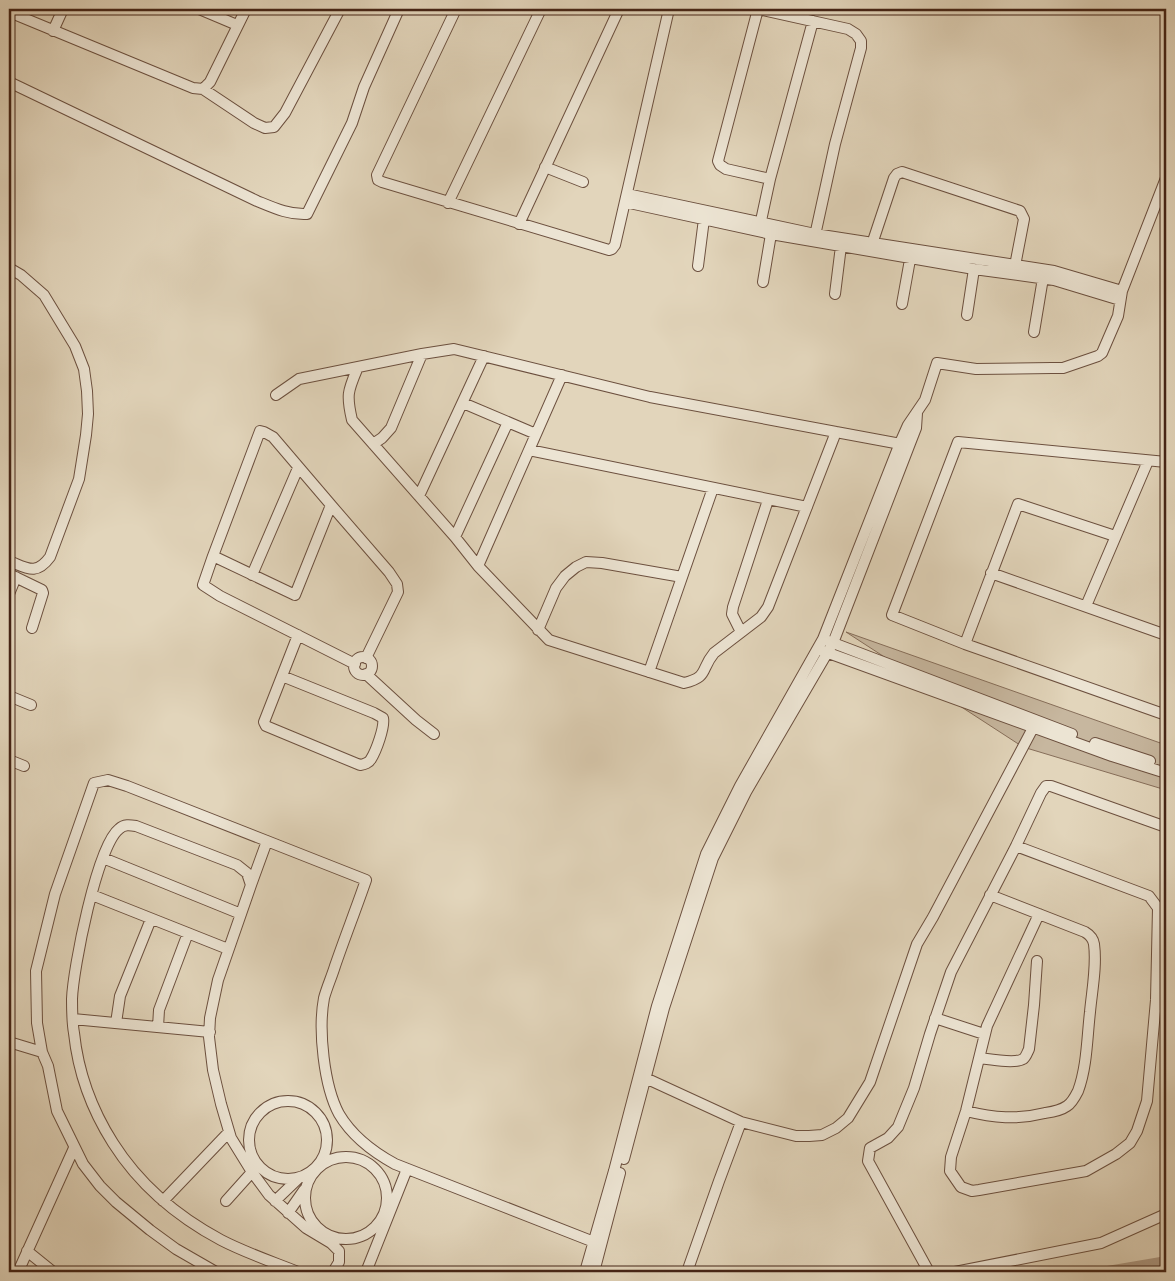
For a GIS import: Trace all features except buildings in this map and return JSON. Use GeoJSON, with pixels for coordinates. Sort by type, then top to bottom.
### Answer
{"type":"FeatureCollection","features":[{"type":"Feature","properties":{"kind":"street"},"geometry":{"type":"LineString","coordinates":[[52,31],[63,9]]}},
{"type":"Feature","properties":{"kind":"street"},"geometry":{"type":"LineString","coordinates":[[199,9],[237,25]]}},
{"type":"Feature","properties":{"kind":"street"},"geometry":{"type":"LineString","coordinates":[[203,89],[210,82],[246,9]]}},
{"type":"Feature","properties":{"kind":"street"},"geometry":{"type":"LineString","coordinates":[[9,12],[193,88],[203,89],[254,123],[265,128],[274,127],[285,113],[340,9]]}},
{"type":"Feature","properties":{"kind":"street"},"geometry":{"type":"LineString","coordinates":[[9,82],[257,202],[280,211],[307,214],[352,123],[364,87],[399,9]]}},
{"type":"Feature","properties":{"kind":"street"},"geometry":{"type":"LineString","coordinates":[[456,9],[377,175],[378,180],[448,203],[609,250],[612,250],[615,245],[669,9]]}},
{"type":"Feature","properties":{"kind":"street"},"geometry":{"type":"LineString","coordinates":[[448,203],[541,9]]}},
{"type":"Feature","properties":{"kind":"street"},"geometry":{"type":"LineString","coordinates":[[519,224],[619,9]]}},
{"type":"Feature","properties":{"kind":"street"},"geometry":{"type":"LineString","coordinates":[[770,179],[726,169],[718,161],[758,9],[848,30],[862,40],[835,144],[815,238]]}},
{"type":"Feature","properties":{"kind":"street"},"geometry":{"type":"LineString","coordinates":[[760,227],[770,179],[813,21]]}},
{"type":"Feature","properties":{"kind":"street"},"geometry":{"type":"LineString","coordinates":[[545,167],[583,182]]}},
{"type":"Feature","properties":{"kind":"street"},"geometry":{"type":"LineString","coordinates":[[871,248],[894,178],[902,172],[1020,211],[1024,219],[1014,269]]}},
{"type":"Feature","properties":{"kind":"street"},"geometry":{"type":"LineString","coordinates":[[594,1272],[598,1243],[614,1170],[642,1076],[713,858],[746,792],[828,653],[828,641],[905,444],[908,425],[924,400],[937,363],[976,369],[1064,368],[1102,353],[1118,316],[1121,295],[1166,178]]}},
{"type":"Feature","properties":{"kind":"street"},"geometry":{"type":"LineString","coordinates":[[626,198],[704,219],[760,227],[771,234],[815,238],[841,246],[871,248]]}},
{"type":"Feature","properties":{"kind":"street"},"geometry":{"type":"LineString","coordinates":[[626,198],[760,227],[871,248],[1014,269],[1054,272],[1121,295]]}},
{"type":"Feature","properties":{"kind":"street"},"geometry":{"type":"LineString","coordinates":[[698,266],[704,219]]}},
{"type":"Feature","properties":{"kind":"street"},"geometry":{"type":"LineString","coordinates":[[763,282],[771,234]]}},
{"type":"Feature","properties":{"kind":"street"},"geometry":{"type":"LineString","coordinates":[[835,294],[841,246]]}},
{"type":"Feature","properties":{"kind":"street"},"geometry":{"type":"LineString","coordinates":[[910,254],[974,269],[1014,269],[1043,278],[1121,295]]}},
{"type":"Feature","properties":{"kind":"street"},"geometry":{"type":"LineString","coordinates":[[902,304],[910,254]]}},
{"type":"Feature","properties":{"kind":"street"},"geometry":{"type":"LineString","coordinates":[[9,268],[21,275],[44,295],[74,346],[84,370],[88,414],[79,479],[50,558],[43,567],[33,570],[9,561]]}},
{"type":"Feature","properties":{"kind":"street"},"geometry":{"type":"LineString","coordinates":[[968,315],[974,269]]}},
{"type":"Feature","properties":{"kind":"street"},"geometry":{"type":"LineString","coordinates":[[1034,332],[1043,278]]}},
{"type":"Feature","properties":{"kind":"street"},"geometry":{"type":"LineString","coordinates":[[276,396],[300,379],[454,349],[650,397],[905,444]]}},
{"type":"Feature","properties":{"kind":"street"},"geometry":{"type":"LineString","coordinates":[[373,444],[391,428],[422,354]]}},
{"type":"Feature","properties":{"kind":"street"},"geometry":{"type":"LineString","coordinates":[[419,496],[484,356]]}},
{"type":"Feature","properties":{"kind":"street"},"geometry":{"type":"LineString","coordinates":[[358,367],[348,392],[352,420],[455,537],[478,566],[538,630],[549,640],[684,683],[696,680],[703,674],[708,661],[714,653],[761,618],[768,607],[836,432]]}},
{"type":"Feature","properties":{"kind":"street"},"geometry":{"type":"LineString","coordinates":[[478,566],[562,375]]}},
{"type":"Feature","properties":{"kind":"street"},"geometry":{"type":"LineString","coordinates":[[463,402],[536,434]]}},
{"type":"Feature","properties":{"kind":"street"},"geometry":{"type":"LineString","coordinates":[[455,537],[508,422]]}},
{"type":"Feature","properties":{"kind":"street"},"geometry":{"type":"LineString","coordinates":[[366,658],[398,592],[397,584],[389,572],[273,437],[260,431],[203,584],[220,596],[355,664],[358,672],[366,674],[434,734]]}},
{"type":"Feature","properties":{"kind":"street"},"geometry":{"type":"LineString","coordinates":[[1166,462],[958,442],[892,615],[965,644],[1166,715]]}},
{"type":"Feature","properties":{"kind":"street"},"geometry":{"type":"LineString","coordinates":[[529,450],[807,507]]}},
{"type":"Feature","properties":{"kind":"street"},"geometry":{"type":"LineString","coordinates":[[1086,606],[1148,461]]}},
{"type":"Feature","properties":{"kind":"street"},"geometry":{"type":"LineString","coordinates":[[252,575],[298,468]]}},
{"type":"Feature","properties":{"kind":"street"},"geometry":{"type":"LineString","coordinates":[[650,672],[713,488]]}},
{"type":"Feature","properties":{"kind":"street"},"geometry":{"type":"LineString","coordinates":[[740,632],[732,614],[733,607],[768,500]]}},
{"type":"Feature","properties":{"kind":"street"},"geometry":{"type":"LineString","coordinates":[[965,644],[1018,504],[1115,536]]}},
{"type":"Feature","properties":{"kind":"street"},"geometry":{"type":"LineString","coordinates":[[214,556],[295,595],[331,505]]}},
{"type":"Feature","properties":{"kind":"street"},"geometry":{"type":"LineString","coordinates":[[538,630],[556,588],[565,576],[586,562],[682,577]]}},
{"type":"Feature","properties":{"kind":"street"},"geometry":{"type":"LineString","coordinates":[[991,573],[1165,632]]}},
{"type":"Feature","properties":{"kind":"street"},"geometry":{"type":"LineString","coordinates":[[9,594],[12,575],[42,590],[43,593],[32,628]]}},
{"type":"Feature","properties":{"kind":"street"},"geometry":{"type":"LineString","coordinates":[[282,676],[383,718],[384,725],[371,759],[366,764],[360,765],[266,726],[264,722],[298,635]]}},
{"type":"Feature","properties":{"kind":"street"},"geometry":{"type":"LineString","coordinates":[[642,1076],[657,1006],[706,854],[740,786],[817,649],[828,641]]}},
{"type":"Feature","properties":{"kind":"street"},"geometry":{"type":"LineString","coordinates":[[828,641],[1095,743],[1166,767]]}},
{"type":"Feature","properties":{"kind":"street"},"geometry":{"type":"LineString","coordinates":[[817,649],[1033,728],[1166,773]]}},
{"type":"Feature","properties":{"kind":"street"},"geometry":{"type":"LineString","coordinates":[[355,664],[360,658],[366,658],[372,664],[371,670],[366,674]]}},
{"type":"Feature","properties":{"kind":"street"},"geometry":{"type":"LineString","coordinates":[[9,696],[31,705]]}},
{"type":"Feature","properties":{"kind":"street"},"geometry":{"type":"LineString","coordinates":[[642,1076],[741,1122],[796,1136],[822,1135],[836,1128],[848,1118],[870,1082],[917,944],[1033,728]]}},
{"type":"Feature","properties":{"kind":"street"},"geometry":{"type":"LineString","coordinates":[[9,760],[24,766]]}},
{"type":"Feature","properties":{"kind":"street"},"geometry":{"type":"LineString","coordinates":[[216,1272],[176,1249],[116,1202],[100,1186],[83,1164],[57,1111],[48,1066],[42,1052],[37,1023],[36,971],[55,894],[94,783],[108,780],[114,782],[366,880],[324,998],[322,1033],[324,1063],[332,1096],[339,1114],[362,1142],[379,1155],[407,1169],[598,1243]]}},
{"type":"Feature","properties":{"kind":"street"},"geometry":{"type":"LineString","coordinates":[[929,1272],[868,1160],[868,1154],[870,1148],[888,1138],[898,1127],[914,1088],[951,972],[1041,793],[1046,786],[1051,786],[1166,827]]}},
{"type":"Feature","properties":{"kind":"street"},"geometry":{"type":"LineString","coordinates":[[251,885],[247,873],[237,864],[136,826],[126,825],[118,829],[110,840],[103,858],[80,946],[72,998],[74,1033],[84,1081],[96,1110],[112,1142],[132,1170],[163,1201],[222,1241],[298,1272]]}},
{"type":"Feature","properties":{"kind":"street"},"geometry":{"type":"LineString","coordinates":[[267,841],[218,980],[210,1018],[212,1070],[231,1138],[252,1172],[275,1201],[306,1228],[331,1243],[339,1252],[339,1262],[333,1272]]}},
{"type":"Feature","properties":{"kind":"street"},"geometry":{"type":"LineString","coordinates":[[1016,846],[1150,896],[1158,908],[1156,1000],[1147,1101],[1137,1131],[1130,1144],[1086,1171],[972,1191],[960,1187],[950,1171],[951,1157],[966,1111],[984,1034],[1039,914]]}},
{"type":"Feature","properties":{"kind":"street"},"geometry":{"type":"LineString","coordinates":[[103,858],[241,914]]}},
{"type":"Feature","properties":{"kind":"street"},"geometry":{"type":"LineString","coordinates":[[92,895],[228,949]]}},
{"type":"Feature","properties":{"kind":"street"},"geometry":{"type":"LineString","coordinates":[[966,1111],[1005,1119],[1034,1116],[1066,1107],[1071,1103],[1078,1091],[1086,1047],[1094,972],[1094,944],[1089,934],[990,895]]}},
{"type":"Feature","properties":{"kind":"street"},"geometry":{"type":"LineString","coordinates":[[116,1023],[120,996],[151,919]]}},
{"type":"Feature","properties":{"kind":"street"},"geometry":{"type":"LineString","coordinates":[[158,1027],[159,1010],[188,933]]}},
{"type":"Feature","properties":{"kind":"street"},"geometry":{"type":"LineString","coordinates":[[979,1058],[1017,1061],[1026,1055],[1029,1049],[1037,961]]}},
{"type":"Feature","properties":{"kind":"street"},"geometry":{"type":"LineString","coordinates":[[935,1018],[984,1034]]}},
{"type":"Feature","properties":{"kind":"street"},"geometry":{"type":"LineString","coordinates":[[73,1019],[210,1032]]}},
{"type":"Feature","properties":{"kind":"street"},"geometry":{"type":"LineString","coordinates":[[9,1042],[42,1052]]}},
{"type":"Feature","properties":{"kind":"street"},"geometry":{"type":"LineString","coordinates":[[269,1174],[288,1179],[300,1177],[312,1171],[320,1161],[326,1150],[326,1131],[320,1119],[312,1110],[288,1101],[275,1103],[264,1109],[255,1119],[250,1130],[249,1143],[252,1155],[259,1166],[285,1192]]}},
{"type":"Feature","properties":{"kind":"street"},"geometry":{"type":"LineString","coordinates":[[688,1272],[718,1180],[741,1122]]}},
{"type":"Feature","properties":{"kind":"street"},"geometry":{"type":"LineString","coordinates":[[163,1201],[229,1132]]}},
{"type":"Feature","properties":{"kind":"street"},"geometry":{"type":"LineString","coordinates":[[18,1272],[74,1148]]}},
{"type":"Feature","properties":{"kind":"street"},"geometry":{"type":"LineString","coordinates":[[288,1213],[296,1204],[316,1170],[326,1161],[339,1157],[353,1157],[366,1162],[376,1170],[384,1182],[387,1195],[386,1208],[380,1221],[371,1230],[359,1237],[346,1239],[332,1236],[320,1230],[296,1204]]}},
{"type":"Feature","properties":{"kind":"street"},"geometry":{"type":"LineString","coordinates":[[366,1272],[407,1169]]}},
{"type":"Feature","properties":{"kind":"street"},"geometry":{"type":"LineString","coordinates":[[226,1201],[252,1172]]}},
{"type":"Feature","properties":{"kind":"street"},"geometry":{"type":"LineString","coordinates":[[275,1201],[300,1177]]}},
{"type":"Feature","properties":{"kind":"street"},"geometry":{"type":"LineString","coordinates":[[306,1187],[305,1201],[311,1220]]}},
{"type":"Feature","properties":{"kind":"street"},"geometry":{"type":"LineString","coordinates":[[955,1272],[1101,1243],[1166,1214]]}},
{"type":"Feature","properties":{"kind":"street"},"geometry":{"type":"LineString","coordinates":[[585,1272],[598,1243]]}},
{"type":"Feature","properties":{"kind":"street"},"geometry":{"type":"LineString","coordinates":[[27,1250],[53,1272]]}},
{"type":"Feature","properties":{"kind":"shaded area"},"geometry":{"type":"Polygon","coordinates":[[[846,632],[1166,745],[1166,790],[1023,747],[846,632]]]}},
{"type":"Feature","properties":{"kind":"waterway"},"geometry":{"type":"LineString","coordinates":[[1108,1272],[1161,1263],[1166,1264]]}}]}
